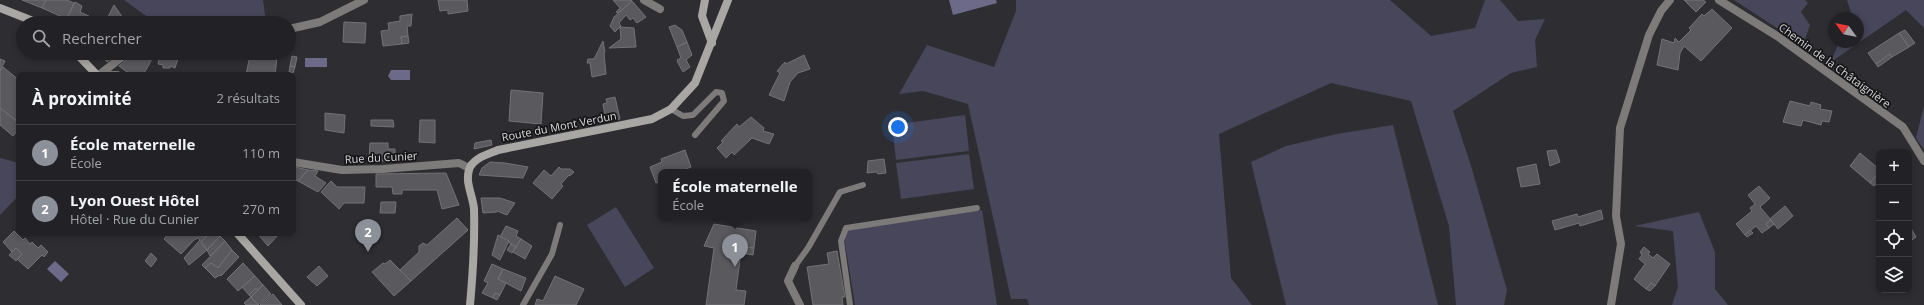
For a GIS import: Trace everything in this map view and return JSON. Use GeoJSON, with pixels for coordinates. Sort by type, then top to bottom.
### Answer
{"type":"FeatureCollection","features":[{"type":"Feature","properties":{"kind":"street"},"geometry":{"type":"LineString","coordinates":[[296,27],[320,22],[364,0]]}},
{"type":"Feature","properties":{"kind":"street"},"geometry":{"type":"LineString","coordinates":[[644,0],[660,9]]}},
{"type":"Feature","properties":{"kind":"street"},"geometry":{"type":"LineString","coordinates":[[705,0],[702,16],[712,43]]}},
{"type":"Feature","properties":{"kind":"street","name":"Route du Mont Verdun"},"geometry":{"type":"LineString","coordinates":[[469,168],[477,159],[498,150],[652,119],[671,109],[695,83],[728,0]]}},
{"type":"Feature","properties":{"kind":"street"},"geometry":{"type":"LineString","coordinates":[[1611,305],[1621,244],[1616,216],[1620,128],[1649,35],[1661,11],[1670,0]]}},
{"type":"Feature","properties":{"kind":"street","name":"Chemin de la Châtaignière"},"geometry":{"type":"LineString","coordinates":[[1719,0],[1777,36],[1903,127],[1924,162]]}},
{"type":"Feature","properties":{"kind":"street"},"geometry":{"type":"LineString","coordinates":[[0,8],[20,16]]}},
{"type":"Feature","properties":{"kind":"street"},"geometry":{"type":"LineString","coordinates":[[83,60],[95,72]]}},
{"type":"Feature","properties":{"kind":"street"},"geometry":{"type":"LineString","coordinates":[[102,72],[118,60]]}},
{"type":"Feature","properties":{"kind":"street","name":"Rue du Cunier"},"geometry":{"type":"LineString","coordinates":[[296,162],[342,170],[383,169],[459,163],[469,168]]}},
{"type":"Feature","properties":{"kind":"street"},"geometry":{"type":"LineString","coordinates":[[469,168],[468,180],[473,206],[475,251],[470,305]]}},
{"type":"Feature","properties":{"kind":"street"},"geometry":{"type":"LineString","coordinates":[[240,236],[301,305]]}},
{"type":"Feature","properties":{"kind":"street"},"geometry":{"type":"LineString","coordinates":[[794,266],[788,281],[800,305]]}},
{"type":"Feature","properties":{"kind":"lane"},"geometry":{"type":"LineString","coordinates":[[671,109],[682,116],[693,115],[716,92],[722,93],[724,101],[694,135]]}},
{"type":"Feature","properties":{"kind":"lane"},"geometry":{"type":"LineString","coordinates":[[794,266],[808,248],[840,192],[863,185]]}},
{"type":"Feature","properties":{"kind":"lane"},"geometry":{"type":"LineString","coordinates":[[850,305],[841,240],[846,228],[976,208]]}},
{"type":"Feature","properties":{"kind":"lane"},"geometry":{"type":"LineString","coordinates":[[523,305],[552,254],[560,225]]}},
{"type":"Feature","properties":{"kind":"shaded area"},"geometry":{"type":"Polygon","coordinates":[[[124,0],[263,0],[265,16],[146,16],[124,0]]]}},
{"type":"Feature","properties":{"kind":"shaded area"},"geometry":{"type":"Polygon","coordinates":[[[949,0],[996,0],[997,3],[953,15],[949,0]]]}},
{"type":"Feature","properties":{"kind":"shaded area"},"geometry":{"type":"Polygon","coordinates":[[[1016,0],[1390,0],[1431,36],[1475,28],[1485,0],[1500,0],[1518,21],[1545,19],[1535,40],[1537,67],[1511,73],[1453,111],[1471,166],[1507,290],[1504,305],[1456,305],[1449,226],[1411,101],[1331,83],[1219,134],[1231,278],[1252,305],[1029,305],[1027,299],[1011,299],[968,104],[923,91],[899,94],[927,45],[994,67],[1016,11],[1016,0]]]}},
{"type":"Feature","properties":{"kind":"shaded area"},"geometry":{"type":"Polygon","coordinates":[[[1734,0],[1805,0],[1808,3],[1801,12],[1810,25],[1803,45],[1734,0]]]}},
{"type":"Feature","properties":{"kind":"shaded area"},"geometry":{"type":"Polygon","coordinates":[[[1847,0],[1924,0],[1924,28],[1906,10],[1864,39],[1864,12],[1851,12],[1847,0]]]}},
{"type":"Feature","properties":{"kind":"shaded area"},"geometry":{"type":"Polygon","coordinates":[[[1837,48],[1851,48],[1831,62],[1837,48]]]}},
{"type":"Feature","properties":{"kind":"shaded area"},"geometry":{"type":"Polygon","coordinates":[[[305,58],[327,58],[327,67],[305,67],[305,58]]]}},
{"type":"Feature","properties":{"kind":"shaded area"},"geometry":{"type":"Polygon","coordinates":[[[391,70],[410,70],[410,80],[391,80],[388,76],[391,70]]]}},
{"type":"Feature","properties":{"kind":"shaded area"},"geometry":{"type":"Polygon","coordinates":[[[1924,106],[1924,150],[1916,138],[1924,106]]]}},
{"type":"Feature","properties":{"kind":"shaded area"},"geometry":{"type":"Polygon","coordinates":[[[965,115],[969,151],[896,160],[892,125],[965,115]]]}},
{"type":"Feature","properties":{"kind":"shaded area"},"geometry":{"type":"Polygon","coordinates":[[[1393,125],[1438,305],[1286,305],[1251,162],[1286,146],[1337,134],[1393,125]]]}},
{"type":"Feature","properties":{"kind":"shaded area"},"geometry":{"type":"Polygon","coordinates":[[[969,154],[974,189],[901,199],[896,163],[969,154]]]}},
{"type":"Feature","properties":{"kind":"shaded area"},"geometry":{"type":"Polygon","coordinates":[[[0,158],[16,162],[16,198],[0,215],[0,158]]]}},
{"type":"Feature","properties":{"kind":"shaded area"},"geometry":{"type":"Polygon","coordinates":[[[616,207],[654,268],[625,287],[587,225],[616,207]]]}},
{"type":"Feature","properties":{"kind":"shaded area"},"geometry":{"type":"Polygon","coordinates":[[[982,210],[997,305],[855,305],[843,231],[982,210]]]}},
{"type":"Feature","properties":{"kind":"shaded area"},"geometry":{"type":"Polygon","coordinates":[[[1699,212],[1715,252],[1715,289],[1728,305],[1672,305],[1678,287],[1673,231],[1634,226],[1699,212]]]}},
{"type":"Feature","properties":{"kind":"shaded area"},"geometry":{"type":"Polygon","coordinates":[[[55,261],[69,274],[61,282],[47,269],[55,261]]]}},
{"type":"Feature","properties":{"kind":"building"},"geometry":{"type":"Polygon","coordinates":[[[22,0],[46,0],[42,8],[22,0]]]}},
{"type":"Feature","properties":{"kind":"building"},"geometry":{"type":"Polygon","coordinates":[[[46,0],[67,0],[74,3],[68,16],[60,16],[42,8],[46,0]]]}},
{"type":"Feature","properties":{"kind":"building"},"geometry":{"type":"Polygon","coordinates":[[[438,0],[467,0],[468,11],[448,14],[448,10],[440,11],[438,0]]]}},
{"type":"Feature","properties":{"kind":"building"},"geometry":{"type":"Polygon","coordinates":[[[613,0],[632,1],[618,13],[616,12],[620,8],[613,0]]]}},
{"type":"Feature","properties":{"kind":"building"},"geometry":{"type":"Polygon","coordinates":[[[1684,0],[1703,0],[1706,2],[1696,12],[1684,0]]]}},
{"type":"Feature","properties":{"kind":"building"},"geometry":{"type":"Polygon","coordinates":[[[632,1],[646,17],[637,23],[633,18],[630,20],[626,15],[619,23],[621,26],[615,32],[610,26],[614,17],[632,1]]]}},
{"type":"Feature","properties":{"kind":"building"},"geometry":{"type":"Polygon","coordinates":[[[75,2],[82,6],[80,12],[89,16],[68,16],[75,2]]]}},
{"type":"Feature","properties":{"kind":"building"},"geometry":{"type":"Polygon","coordinates":[[[114,5],[122,16],[108,16],[114,5]]]}},
{"type":"Feature","properties":{"kind":"building"},"geometry":{"type":"Polygon","coordinates":[[[1712,9],[1732,28],[1701,61],[1684,46],[1680,53],[1678,70],[1657,65],[1662,39],[1674,43],[1675,38],[1679,42],[1691,30],[1689,28],[1702,14],[1704,16],[1712,9]]]}},
{"type":"Feature","properties":{"kind":"building"},"geometry":{"type":"Polygon","coordinates":[[[412,14],[411,26],[407,26],[408,36],[401,37],[402,44],[383,46],[381,31],[389,30],[388,23],[400,21],[400,16],[412,14]]]}},
{"type":"Feature","properties":{"kind":"building"},"geometry":{"type":"Polygon","coordinates":[[[344,22],[366,23],[365,43],[343,42],[344,22]]]}},
{"type":"Feature","properties":{"kind":"building"},"geometry":{"type":"Polygon","coordinates":[[[675,25],[682,30],[687,42],[677,47],[669,27],[675,25]]]}},
{"type":"Feature","properties":{"kind":"building"},"geometry":{"type":"Polygon","coordinates":[[[620,27],[634,28],[636,47],[609,48],[621,39],[620,27]]]}},
{"type":"Feature","properties":{"kind":"building"},"geometry":{"type":"Polygon","coordinates":[[[1905,30],[1915,43],[1909,47],[1899,33],[1905,30]]]}},
{"type":"Feature","properties":{"kind":"building"},"geometry":{"type":"Polygon","coordinates":[[[1899,33],[1909,47],[1892,57],[1890,54],[1876,64],[1868,53],[1899,33]]]}},
{"type":"Feature","properties":{"kind":"building"},"geometry":{"type":"Polygon","coordinates":[[[408,36],[409,43],[402,44],[401,37],[408,36]]]}},
{"type":"Feature","properties":{"kind":"building"},"geometry":{"type":"Polygon","coordinates":[[[603,41],[606,74],[592,77],[590,63],[587,63],[588,59],[594,59],[603,41]]]}},
{"type":"Feature","properties":{"kind":"building"},"geometry":{"type":"Polygon","coordinates":[[[687,42],[692,55],[686,60],[690,67],[683,72],[677,60],[681,58],[677,47],[687,42]]]}},
{"type":"Feature","properties":{"kind":"building"},"geometry":{"type":"Polygon","coordinates":[[[1890,54],[1892,57],[1878,67],[1876,64],[1890,54]]]}},
{"type":"Feature","properties":{"kind":"building"},"geometry":{"type":"Polygon","coordinates":[[[804,55],[810,69],[798,73],[790,82],[784,101],[769,95],[780,73],[777,71],[785,62],[786,64],[804,55]]]}},
{"type":"Feature","properties":{"kind":"building"},"geometry":{"type":"Polygon","coordinates":[[[297,57],[295,67],[290,66],[291,60],[296,60],[297,57]]]}},
{"type":"Feature","properties":{"kind":"building"},"geometry":{"type":"Polygon","coordinates":[[[0,59],[5,61],[0,71],[0,59]]]}},
{"type":"Feature","properties":{"kind":"building"},"geometry":{"type":"Polygon","coordinates":[[[126,60],[151,60],[145,72],[127,72],[119,66],[126,60]]]}},
{"type":"Feature","properties":{"kind":"building"},"geometry":{"type":"Polygon","coordinates":[[[159,60],[178,60],[175,68],[170,66],[170,68],[163,68],[163,65],[158,64],[159,60]]]}},
{"type":"Feature","properties":{"kind":"building"},"geometry":{"type":"Polygon","coordinates":[[[249,60],[277,60],[275,72],[247,72],[249,60]]]}},
{"type":"Feature","properties":{"kind":"building"},"geometry":{"type":"Polygon","coordinates":[[[290,66],[295,67],[293,72],[289,72],[290,66]]]}},
{"type":"Feature","properties":{"kind":"building"},"geometry":{"type":"Polygon","coordinates":[[[3,67],[16,78],[16,121],[0,108],[0,71],[3,67]]]}},
{"type":"Feature","properties":{"kind":"building"},"geometry":{"type":"Polygon","coordinates":[[[511,90],[543,93],[541,124],[509,121],[511,90]]]}},
{"type":"Feature","properties":{"kind":"building"},"geometry":{"type":"Polygon","coordinates":[[[615,97],[620,119],[606,121],[603,104],[607,103],[606,99],[615,97]]]}},
{"type":"Feature","properties":{"kind":"building"},"geometry":{"type":"Polygon","coordinates":[[[1790,101],[1810,106],[1811,102],[1821,105],[1820,109],[1832,111],[1829,122],[1822,121],[1821,125],[1803,120],[1801,126],[1783,122],[1790,101]]]}},
{"type":"Feature","properties":{"kind":"building"},"geometry":{"type":"Polygon","coordinates":[[[0,108],[16,121],[16,132],[13,136],[0,125],[0,108]]]}},
{"type":"Feature","properties":{"kind":"building"},"geometry":{"type":"Polygon","coordinates":[[[325,113],[345,115],[344,133],[325,130],[325,113]]]}},
{"type":"Feature","properties":{"kind":"building"},"geometry":{"type":"Polygon","coordinates":[[[751,117],[764,128],[763,131],[774,134],[769,144],[752,138],[734,155],[732,152],[726,158],[717,148],[723,142],[721,141],[737,124],[739,127],[751,117]]]}},
{"type":"Feature","properties":{"kind":"building"},"geometry":{"type":"Polygon","coordinates":[[[371,120],[393,120],[394,127],[371,126],[371,120]]]}},
{"type":"Feature","properties":{"kind":"building"},"geometry":{"type":"Polygon","coordinates":[[[420,120],[435,120],[435,143],[419,142],[420,120]]]}},
{"type":"Feature","properties":{"kind":"building"},"geometry":{"type":"Polygon","coordinates":[[[491,140],[492,145],[474,149],[475,143],[491,140]]]}},
{"type":"Feature","properties":{"kind":"building"},"geometry":{"type":"Polygon","coordinates":[[[370,143],[388,143],[388,149],[395,149],[395,161],[369,161],[370,143]]]}},
{"type":"Feature","properties":{"kind":"building"},"geometry":{"type":"Polygon","coordinates":[[[685,150],[691,167],[686,169],[658,169],[658,182],[656,183],[650,167],[662,162],[661,159],[685,150]]]}},
{"type":"Feature","properties":{"kind":"building"},"geometry":{"type":"Polygon","coordinates":[[[1556,150],[1560,162],[1550,166],[1547,151],[1556,150]]]}},
{"type":"Feature","properties":{"kind":"building"},"geometry":{"type":"Polygon","coordinates":[[[1860,153],[1876,166],[1876,176],[1870,183],[1850,166],[1860,153]]]}},
{"type":"Feature","properties":{"kind":"building"},"geometry":{"type":"Polygon","coordinates":[[[884,159],[886,173],[867,173],[868,161],[884,159]]]}},
{"type":"Feature","properties":{"kind":"building"},"geometry":{"type":"Polygon","coordinates":[[[490,162],[528,167],[523,178],[479,175],[482,168],[490,162]]]}},
{"type":"Feature","properties":{"kind":"building"},"geometry":{"type":"Polygon","coordinates":[[[1536,164],[1540,184],[1521,187],[1517,168],[1536,164]]]}},
{"type":"Feature","properties":{"kind":"building"},"geometry":{"type":"Polygon","coordinates":[[[296,167],[308,170],[298,181],[296,180],[296,167]]]}},
{"type":"Feature","properties":{"kind":"building"},"geometry":{"type":"Polygon","coordinates":[[[559,167],[561,169],[570,169],[574,172],[561,184],[563,186],[552,199],[533,183],[544,170],[551,176],[559,167]]]}},
{"type":"Feature","properties":{"kind":"building"},"geometry":{"type":"Polygon","coordinates":[[[308,170],[318,171],[315,176],[326,183],[318,192],[298,181],[308,170]]]}},
{"type":"Feature","properties":{"kind":"building"},"geometry":{"type":"Polygon","coordinates":[[[446,173],[459,205],[442,209],[437,190],[402,190],[402,194],[393,194],[392,187],[376,187],[376,174],[446,173]]]}},
{"type":"Feature","properties":{"kind":"building"},"geometry":{"type":"Polygon","coordinates":[[[1876,176],[1876,184],[1874,186],[1870,183],[1876,176]]]}},
{"type":"Feature","properties":{"kind":"building"},"geometry":{"type":"Polygon","coordinates":[[[331,181],[337,187],[365,187],[364,203],[344,203],[339,209],[321,192],[331,181]]]}},
{"type":"Feature","properties":{"kind":"building"},"geometry":{"type":"Polygon","coordinates":[[[1759,186],[1770,198],[1760,207],[1771,220],[1766,224],[1769,228],[1762,233],[1756,226],[1745,235],[1736,224],[1752,211],[1750,208],[1755,204],[1748,195],[1759,186]]]}},
{"type":"Feature","properties":{"kind":"building"},"geometry":{"type":"Polygon","coordinates":[[[481,198],[500,198],[515,203],[507,215],[497,211],[483,213],[481,198]]]}},
{"type":"Feature","properties":{"kind":"building"},"geometry":{"type":"Polygon","coordinates":[[[381,202],[396,202],[395,213],[380,213],[381,202]]]}},
{"type":"Feature","properties":{"kind":"building"},"geometry":{"type":"Polygon","coordinates":[[[1785,206],[1793,216],[1778,229],[1770,219],[1785,206]]]}},
{"type":"Feature","properties":{"kind":"building"},"geometry":{"type":"Polygon","coordinates":[[[1601,210],[1603,219],[1580,226],[1579,223],[1555,230],[1552,221],[1577,214],[1578,217],[1601,210]]]}},
{"type":"Feature","properties":{"kind":"building"},"geometry":{"type":"Polygon","coordinates":[[[457,218],[468,230],[411,281],[400,270],[419,252],[419,246],[423,243],[427,245],[457,218]]]}},
{"type":"Feature","properties":{"kind":"building"},"geometry":{"type":"Polygon","coordinates":[[[1771,220],[1774,224],[1769,228],[1766,224],[1771,220]]]}},
{"type":"Feature","properties":{"kind":"building"},"geometry":{"type":"Polygon","coordinates":[[[714,224],[756,231],[754,248],[736,246],[735,252],[741,252],[736,290],[746,291],[744,305],[706,305],[714,248],[704,246],[714,224]]]}},
{"type":"Feature","properties":{"kind":"building"},"geometry":{"type":"Polygon","coordinates":[[[506,226],[518,231],[516,236],[521,239],[516,247],[500,237],[506,226]]]}},
{"type":"Feature","properties":{"kind":"building"},"geometry":{"type":"Polygon","coordinates":[[[1750,230],[1753,233],[1747,237],[1745,235],[1750,230]]]}},
{"type":"Feature","properties":{"kind":"building"},"geometry":{"type":"Polygon","coordinates":[[[1912,230],[1916,237],[1912,240],[1912,230]]]}},
{"type":"Feature","properties":{"kind":"building"},"geometry":{"type":"Polygon","coordinates":[[[14,231],[16,236],[19,236],[23,240],[25,238],[30,244],[32,242],[38,248],[41,245],[48,252],[44,257],[42,255],[28,269],[17,259],[22,254],[16,248],[12,252],[3,242],[14,231]]]}},
{"type":"Feature","properties":{"kind":"building"},"geometry":{"type":"Polygon","coordinates":[[[498,235],[509,241],[500,260],[492,255],[498,235]]]}},
{"type":"Feature","properties":{"kind":"building"},"geometry":{"type":"Polygon","coordinates":[[[166,236],[207,236],[201,242],[207,250],[189,265],[184,258],[200,240],[198,238],[194,240],[181,254],[164,239],[166,236]]]}},
{"type":"Feature","properties":{"kind":"building"},"geometry":{"type":"Polygon","coordinates":[[[207,236],[220,236],[207,250],[201,242],[207,236]]]}},
{"type":"Feature","properties":{"kind":"building"},"geometry":{"type":"Polygon","coordinates":[[[220,236],[225,241],[210,256],[207,250],[220,236]]]}},
{"type":"Feature","properties":{"kind":"building"},"geometry":{"type":"Polygon","coordinates":[[[260,236],[277,236],[268,246],[260,236]]]}},
{"type":"Feature","properties":{"kind":"building"},"geometry":{"type":"Polygon","coordinates":[[[521,239],[532,246],[525,259],[513,252],[521,239]]]}},
{"type":"Feature","properties":{"kind":"building"},"geometry":{"type":"Polygon","coordinates":[[[225,241],[232,250],[218,268],[211,263],[205,268],[202,265],[225,241]]]}},
{"type":"Feature","properties":{"kind":"building"},"geometry":{"type":"Polygon","coordinates":[[[511,244],[516,247],[512,253],[507,250],[511,244]]]}},
{"type":"Feature","properties":{"kind":"building"},"geometry":{"type":"Polygon","coordinates":[[[736,246],[754,248],[753,255],[735,252],[736,246]]]}},
{"type":"Feature","properties":{"kind":"building"},"geometry":{"type":"Polygon","coordinates":[[[1644,247],[1650,252],[1648,254],[1653,258],[1657,254],[1670,264],[1655,286],[1651,283],[1646,289],[1634,279],[1645,264],[1639,259],[1642,255],[1640,252],[1644,247]]]}},
{"type":"Feature","properties":{"kind":"building"},"geometry":{"type":"Polygon","coordinates":[[[16,248],[22,254],[16,261],[9,255],[16,248]]]}},
{"type":"Feature","properties":{"kind":"building"},"geometry":{"type":"Polygon","coordinates":[[[232,250],[239,257],[221,276],[220,275],[215,278],[205,268],[211,263],[218,268],[232,250]]]}},
{"type":"Feature","properties":{"kind":"building"},"geometry":{"type":"Polygon","coordinates":[[[837,251],[845,297],[842,297],[843,305],[813,305],[807,267],[829,264],[827,253],[837,251]]]}},
{"type":"Feature","properties":{"kind":"building"},"geometry":{"type":"Polygon","coordinates":[[[151,253],[157,259],[151,267],[145,261],[151,253]]]}},
{"type":"Feature","properties":{"kind":"building"},"geometry":{"type":"Polygon","coordinates":[[[390,260],[411,281],[394,296],[372,272],[383,263],[385,264],[390,260]]]}},
{"type":"Feature","properties":{"kind":"building"},"geometry":{"type":"Polygon","coordinates":[[[243,263],[255,276],[238,291],[227,279],[243,263]]]}},
{"type":"Feature","properties":{"kind":"building"},"geometry":{"type":"Polygon","coordinates":[[[492,264],[503,269],[498,279],[506,283],[500,295],[495,293],[493,298],[482,293],[488,283],[484,281],[492,264]]]}},
{"type":"Feature","properties":{"kind":"building"},"geometry":{"type":"Polygon","coordinates":[[[319,266],[328,276],[317,286],[307,277],[319,266]]]}},
{"type":"Feature","properties":{"kind":"building"},"geometry":{"type":"Polygon","coordinates":[[[503,269],[526,278],[521,291],[498,279],[503,269]]]}},
{"type":"Feature","properties":{"kind":"building"},"geometry":{"type":"Polygon","coordinates":[[[255,276],[263,285],[258,290],[256,288],[249,295],[242,287],[255,276]]]}},
{"type":"Feature","properties":{"kind":"building"},"geometry":{"type":"Polygon","coordinates":[[[555,276],[584,289],[576,305],[535,305],[537,299],[543,301],[555,276]]]}},
{"type":"Feature","properties":{"kind":"building"},"geometry":{"type":"Polygon","coordinates":[[[1651,283],[1655,286],[1650,291],[1646,289],[1651,283]]]}},
{"type":"Feature","properties":{"kind":"building"},"geometry":{"type":"Polygon","coordinates":[[[263,285],[271,294],[258,305],[251,297],[263,285]]]}},
{"type":"Feature","properties":{"kind":"building"},"geometry":{"type":"Polygon","coordinates":[[[256,288],[258,290],[251,297],[249,295],[256,288]]]}},
{"type":"Feature","properties":{"kind":"building"},"geometry":{"type":"Polygon","coordinates":[[[495,293],[500,295],[497,300],[493,298],[495,293]]]}},
{"type":"Feature","properties":{"kind":"building"},"geometry":{"type":"Polygon","coordinates":[[[273,294],[282,305],[260,305],[273,294]]]}},
{"type":"Feature","properties":{"kind":"building"},"geometry":{"type":"Polygon","coordinates":[[[251,297],[258,305],[246,305],[244,303],[251,297]]]}},
{"type":"Feature","properties":{"kind":"place","name":"Lyon Ouest Hôtel"},"geometry":{"type":"Point","coordinates":[368,252]}},
{"type":"Feature","properties":{"kind":"place","name":"École maternelle"},"geometry":{"type":"Point","coordinates":[735,267]}}]}
